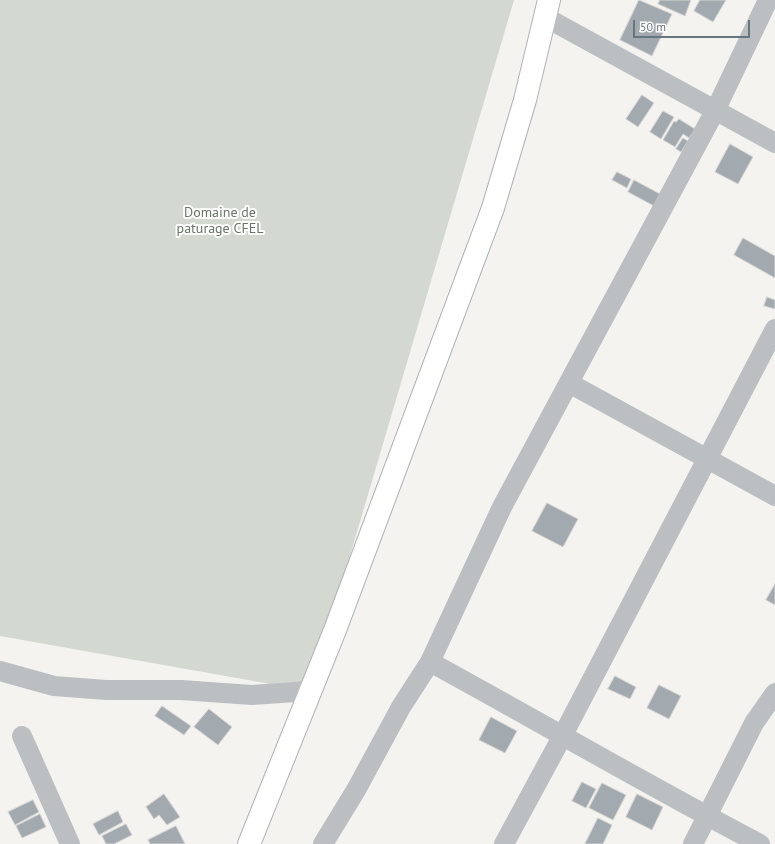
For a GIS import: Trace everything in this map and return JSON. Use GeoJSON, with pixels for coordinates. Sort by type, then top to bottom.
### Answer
{"type":"FeatureCollection","features":[{"type":"Feature","properties":{"kind":"main road"},"geometry":{"type":"LineString","coordinates":[[249,844],[310,691],[493,208],[525,100],[547,9]]}},
{"type":"Feature","properties":{"kind":"street"},"geometry":{"type":"LineString","coordinates":[[323,844],[356,790],[401,707],[430,662],[502,507],[716,109],[768,0]]}},
{"type":"Feature","properties":{"kind":"street"},"geometry":{"type":"LineString","coordinates":[[547,9],[775,143]]}},
{"type":"Feature","properties":{"kind":"street"},"geometry":{"type":"LineString","coordinates":[[504,844],[563,735],[775,329]]}},
{"type":"Feature","properties":{"kind":"street"},"geometry":{"type":"LineString","coordinates":[[569,383],[775,496]]}},
{"type":"Feature","properties":{"kind":"street"},"geometry":{"type":"LineString","coordinates":[[430,662],[563,735],[707,817],[760,844]]}},
{"type":"Feature","properties":{"kind":"street"},"geometry":{"type":"LineString","coordinates":[[0,671],[54,686],[106,690],[181,690],[252,695],[310,691]]}},
{"type":"Feature","properties":{"kind":"street"},"geometry":{"type":"LineString","coordinates":[[693,844],[754,723],[775,693]]}},
{"type":"Feature","properties":{"kind":"street"},"geometry":{"type":"LineString","coordinates":[[22,736],[70,844]]}},
{"type":"Feature","properties":{"kind":"green space","name":"Domaine de paturage CFEL"},"geometry":{"type":"Polygon","coordinates":[[[0,0],[514,0],[310,691],[0,636],[0,0]]]}},
{"type":"Feature","properties":{"kind":"building"},"geometry":{"type":"Polygon","coordinates":[[[639,0],[672,14],[652,56],[620,40],[639,0]]]}},
{"type":"Feature","properties":{"kind":"building"},"geometry":{"type":"Polygon","coordinates":[[[660,0],[691,0],[685,16],[658,4],[660,0]]]}},
{"type":"Feature","properties":{"kind":"building"},"geometry":{"type":"Polygon","coordinates":[[[700,0],[726,0],[713,22],[694,11],[700,0]]]}},
{"type":"Feature","properties":{"kind":"building"},"geometry":{"type":"Polygon","coordinates":[[[642,95],[654,103],[638,127],[626,119],[642,95]]]}},
{"type":"Feature","properties":{"kind":"building"},"geometry":{"type":"Polygon","coordinates":[[[663,111],[674,117],[661,139],[650,132],[663,111]]]}},
{"type":"Feature","properties":{"kind":"building"},"geometry":{"type":"Polygon","coordinates":[[[679,119],[695,129],[689,138],[683,134],[675,147],[663,140],[674,121],[676,122],[679,119]]]}},
{"type":"Feature","properties":{"kind":"building"},"geometry":{"type":"Polygon","coordinates":[[[683,138],[688,141],[681,152],[676,149],[683,138]]]}},
{"type":"Feature","properties":{"kind":"building"},"geometry":{"type":"Polygon","coordinates":[[[730,144],[753,157],[738,184],[715,172],[730,144]]]}},
{"type":"Feature","properties":{"kind":"building"},"geometry":{"type":"Polygon","coordinates":[[[617,172],[631,179],[627,188],[612,180],[617,172]]]}},
{"type":"Feature","properties":{"kind":"building"},"geometry":{"type":"Polygon","coordinates":[[[634,180],[660,194],[654,206],[628,192],[634,180]]]}},
{"type":"Feature","properties":{"kind":"building"},"geometry":{"type":"Polygon","coordinates":[[[743,238],[775,256],[775,278],[734,255],[743,238]]]}},
{"type":"Feature","properties":{"kind":"building"},"geometry":{"type":"Polygon","coordinates":[[[767,297],[775,300],[775,309],[764,306],[767,297]]]}},
{"type":"Feature","properties":{"kind":"building"},"geometry":{"type":"Polygon","coordinates":[[[547,503],[578,519],[563,547],[532,531],[547,503]]]}},
{"type":"Feature","properties":{"kind":"building"},"geometry":{"type":"Polygon","coordinates":[[[775,584],[775,605],[766,600],[775,584]]]}},
{"type":"Feature","properties":{"kind":"building"},"geometry":{"type":"Polygon","coordinates":[[[615,676],[636,687],[630,699],[608,689],[615,676]]]}},
{"type":"Feature","properties":{"kind":"building"},"geometry":{"type":"Polygon","coordinates":[[[659,685],[681,696],[669,719],[647,708],[659,685]]]}},
{"type":"Feature","properties":{"kind":"building"},"geometry":{"type":"Polygon","coordinates":[[[162,706],[191,726],[184,735],[155,716],[162,706]]]}},
{"type":"Feature","properties":{"kind":"building"},"geometry":{"type":"Polygon","coordinates":[[[209,709],[232,727],[218,745],[194,727],[209,709]]]}},
{"type":"Feature","properties":{"kind":"building"},"geometry":{"type":"Polygon","coordinates":[[[491,717],[517,731],[505,753],[479,740],[491,717]]]}},
{"type":"Feature","properties":{"kind":"building"},"geometry":{"type":"Polygon","coordinates":[[[582,782],[596,789],[586,808],[572,801],[582,782]]]}},
{"type":"Feature","properties":{"kind":"building"},"geometry":{"type":"Polygon","coordinates":[[[602,783],[626,795],[613,820],[589,808],[602,783]]]}},
{"type":"Feature","properties":{"kind":"building"},"geometry":{"type":"Polygon","coordinates":[[[164,794],[180,817],[167,825],[159,815],[154,819],[146,807],[164,794]]]}},
{"type":"Feature","properties":{"kind":"building"},"geometry":{"type":"Polygon","coordinates":[[[637,794],[663,807],[652,830],[626,817],[637,794]]]}},
{"type":"Feature","properties":{"kind":"building"},"geometry":{"type":"Polygon","coordinates":[[[33,800],[39,812],[15,825],[8,812],[33,800]]]}},
{"type":"Feature","properties":{"kind":"building"},"geometry":{"type":"Polygon","coordinates":[[[118,811],[123,822],[99,835],[93,824],[118,811]]]}},
{"type":"Feature","properties":{"kind":"building"},"geometry":{"type":"Polygon","coordinates":[[[40,814],[46,827],[22,838],[16,826],[40,814]]]}},
{"type":"Feature","properties":{"kind":"building"},"geometry":{"type":"Polygon","coordinates":[[[598,818],[612,825],[603,844],[585,844],[598,818]]]}},
{"type":"Feature","properties":{"kind":"building"},"geometry":{"type":"Polygon","coordinates":[[[126,824],[132,835],[114,844],[106,844],[102,836],[126,824]]]}},
{"type":"Feature","properties":{"kind":"building"},"geometry":{"type":"Polygon","coordinates":[[[176,826],[185,844],[150,844],[148,840],[176,826]]]}}]}
